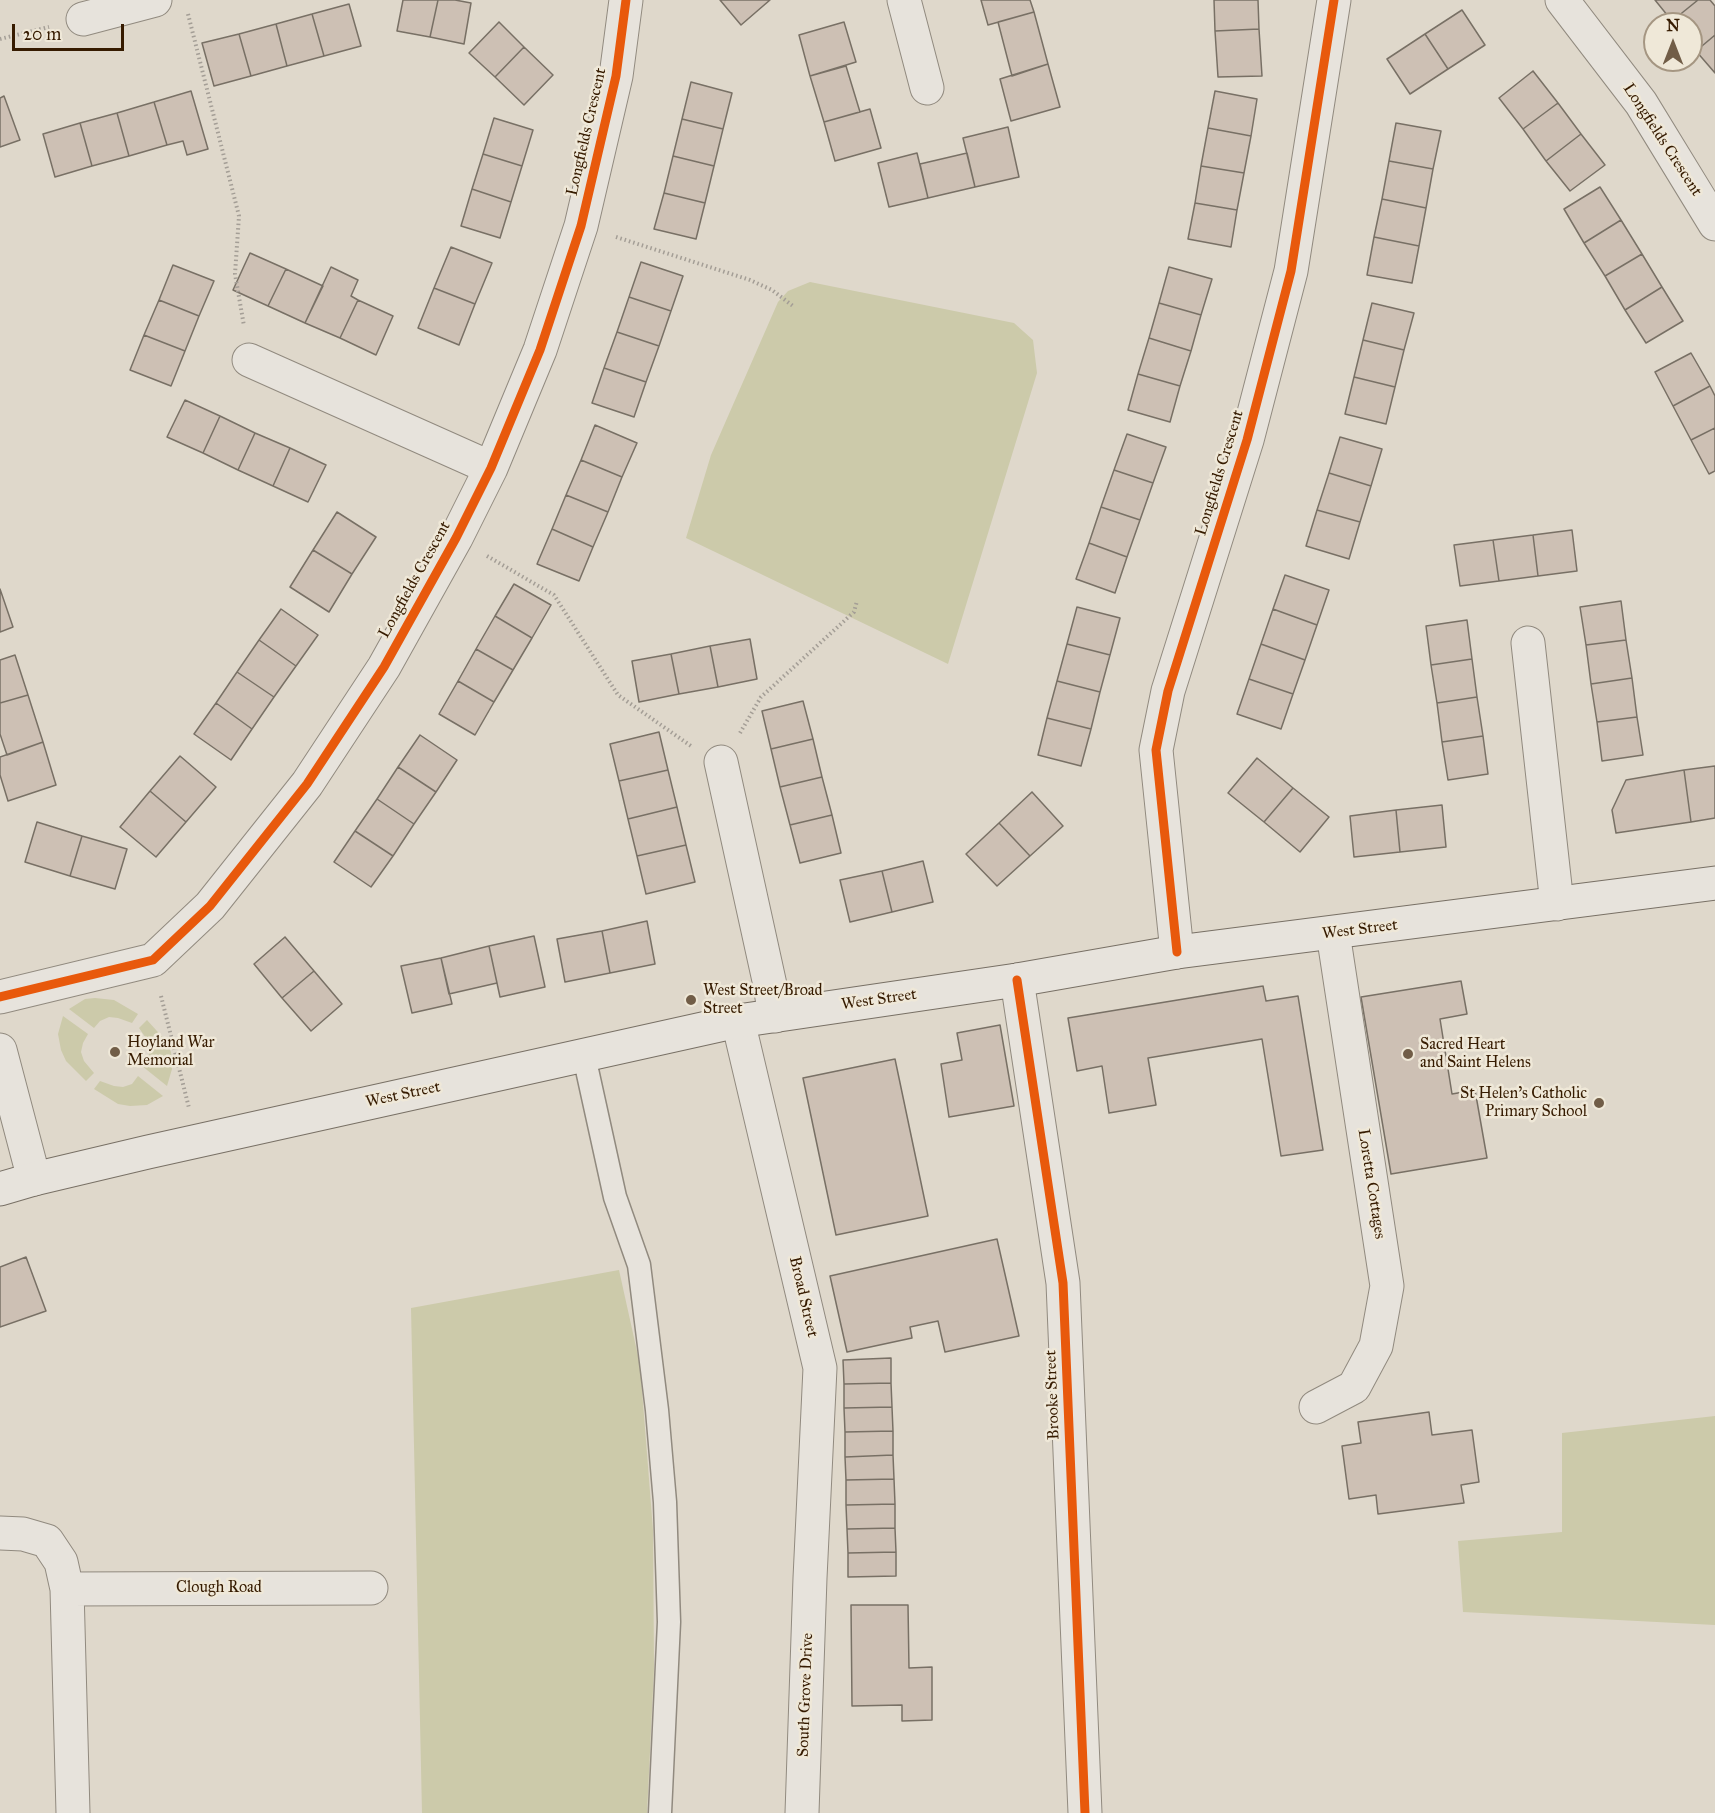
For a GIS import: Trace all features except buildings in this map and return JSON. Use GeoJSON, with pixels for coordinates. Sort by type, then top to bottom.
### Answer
{"type":"FeatureCollection","features":[{"type":"Feature","properties":{"kind":"street"},"geometry":{"type":"LineString","coordinates":[[83,19],[155,0]]}},
{"type":"Feature","properties":{"kind":"street","name":"Longfields Crescent"},"geometry":{"type":"LineString","coordinates":[[0,997],[153,960],[210,906],[307,784],[384,667],[456,538],[491,468],[540,350],[581,226],[616,76],[626,0]]}},
{"type":"Feature","properties":{"kind":"street"},"geometry":{"type":"LineString","coordinates":[[904,0],[927,87]]}},
{"type":"Feature","properties":{"kind":"street","name":"Longfields Crescent"},"geometry":{"type":"LineString","coordinates":[[1177,952],[1156,750],[1168,691],[1247,440],[1291,271],[1334,0]]}},
{"type":"Feature","properties":{"kind":"street","name":"Longfields Crescent"},"geometry":{"type":"LineString","coordinates":[[1562,0],[1641,102],[1715,224]]}},
{"type":"Feature","properties":{"kind":"street"},"geometry":{"type":"LineString","coordinates":[[249,360],[491,468]]}},
{"type":"Feature","properties":{"kind":"street"},"geometry":{"type":"LineString","coordinates":[[1528,643],[1557,904]]}},
{"type":"Feature","properties":{"kind":"street"},"geometry":{"type":"LineString","coordinates":[[721,762],[770,985],[774,1016]]}},
{"type":"Feature","properties":{"kind":"street","name":"West Street"},"geometry":{"type":"LineString","coordinates":[[0,1189],[228,1134],[738,1021],[1017,980],[1177,952],[1715,883]]}},
{"type":"Feature","properties":{"kind":"street","name":"Loretta Cottages"},"geometry":{"type":"LineString","coordinates":[[1316,1407],[1354,1387],[1376,1346],[1387,1287],[1333,933]]}},
{"type":"Feature","properties":{"kind":"street","name":"Brooke Street"},"geometry":{"type":"LineString","coordinates":[[1017,980],[1063,1283],[1085,1813]]}},
{"type":"Feature","properties":{"kind":"street","name":"Broad Street"},"geometry":{"type":"LineString","coordinates":[[738,1021],[820,1368],[810,1578]]}},
{"type":"Feature","properties":{"kind":"street"},"geometry":{"type":"LineString","coordinates":[[0,1050],[34,1179]]}},
{"type":"Feature","properties":{"kind":"street"},"geometry":{"type":"LineString","coordinates":[[0,1533],[23,1534],[47,1541],[61,1562],[68,1589],[73,1813]]}},
{"type":"Feature","properties":{"kind":"street","name":"South Grove Drive"},"geometry":{"type":"LineString","coordinates":[[802,1813],[810,1578]]}},
{"type":"Feature","properties":{"kind":"street","name":"Clough Road"},"geometry":{"type":"LineString","coordinates":[[68,1589],[371,1588]]}},
{"type":"Feature","properties":{"kind":"lane"},"geometry":{"type":"LineString","coordinates":[[584,1056],[615,1197],[639,1265],[657,1410],[665,1502],[669,1622],[660,1813]]}},
{"type":"Feature","properties":{"kind":"path"},"geometry":{"type":"LineString","coordinates":[[188,11],[239,216],[235,274],[249,360]]}},
{"type":"Feature","properties":{"kind":"path"},"geometry":{"type":"LineString","coordinates":[[0,39],[83,19]]}},
{"type":"Feature","properties":{"kind":"path"},"geometry":{"type":"LineString","coordinates":[[581,226],[750,280],[772,290],[793,306]]}},
{"type":"Feature","properties":{"kind":"path"},"geometry":{"type":"LineString","coordinates":[[456,538],[555,595],[618,695],[695,749],[721,762],[761,697],[854,612],[857,601]]}},
{"type":"Feature","properties":{"kind":"path"},"geometry":{"type":"LineString","coordinates":[[153,960],[189,1109],[180,1112]]}},
{"type":"Feature","properties":{"kind":"shaded area"},"geometry":{"type":"Polygon","coordinates":[[[810,282],[1014,323],[1033,340],[1037,373],[948,664],[686,538],[711,455],[778,302],[788,291],[810,282]]]}},
{"type":"Feature","properties":{"kind":"shaded area"},"geometry":{"type":"Polygon","coordinates":[[[85,999],[114,1000],[138,1014],[132,1023],[109,1017],[100,1021],[94,1028],[69,1009],[85,999]]]}},
{"type":"Feature","properties":{"kind":"shaded area"},"geometry":{"type":"Polygon","coordinates":[[[63,1016],[88,1034],[81,1052],[84,1061],[94,1073],[86,1081],[66,1061],[61,1050],[58,1034],[63,1016]]]}},
{"type":"Feature","properties":{"kind":"shaded area"},"geometry":{"type":"Polygon","coordinates":[[[147,1020],[166,1041],[171,1052],[172,1069],[167,1086],[142,1066],[148,1059],[150,1049],[148,1041],[139,1028],[147,1020]]]}},
{"type":"Feature","properties":{"kind":"shaded area"},"geometry":{"type":"Polygon","coordinates":[[[138,1076],[163,1096],[147,1105],[130,1106],[118,1104],[94,1089],[100,1081],[123,1087],[132,1084],[138,1076]]]}},
{"type":"Feature","properties":{"kind":"shaded area"},"geometry":{"type":"Polygon","coordinates":[[[619,1270],[640,1365],[653,1530],[654,1669],[647,1813],[422,1813],[411,1308],[619,1270]]]}},
{"type":"Feature","properties":{"kind":"shaded area"},"geometry":{"type":"Polygon","coordinates":[[[1715,1416],[1715,1625],[1463,1612],[1458,1541],[1562,1532],[1562,1433],[1715,1416]]]}},
{"type":"Feature","properties":{"kind":"cycle path"},"geometry":{"type":"LineString","coordinates":[[0,997],[153,960],[210,906],[307,784],[384,667],[456,538],[491,468],[540,350],[581,226],[616,76],[626,0]]}},
{"type":"Feature","properties":{"kind":"cycle path"},"geometry":{"type":"LineString","coordinates":[[1177,952],[1156,750],[1168,691],[1247,440],[1291,271],[1334,0]]}},
{"type":"Feature","properties":{"kind":"cycle path"},"geometry":{"type":"LineString","coordinates":[[1017,980],[1063,1283],[1085,1813]]}},
{"type":"Feature","properties":{"kind":"place","name":"West Street/Broad Street"},"geometry":{"type":"Point","coordinates":[691,1000]}},
{"type":"Feature","properties":{"kind":"place","name":"Hoyland War Memorial"},"geometry":{"type":"Point","coordinates":[115,1052]}},
{"type":"Feature","properties":{"kind":"place","name":"Sacred Heart and Saint Helens"},"geometry":{"type":"Point","coordinates":[1408,1054]}},
{"type":"Feature","properties":{"kind":"place","name":"St Helen's Catholic Primary School"},"geometry":{"type":"Point","coordinates":[1599,1103]}}]}
